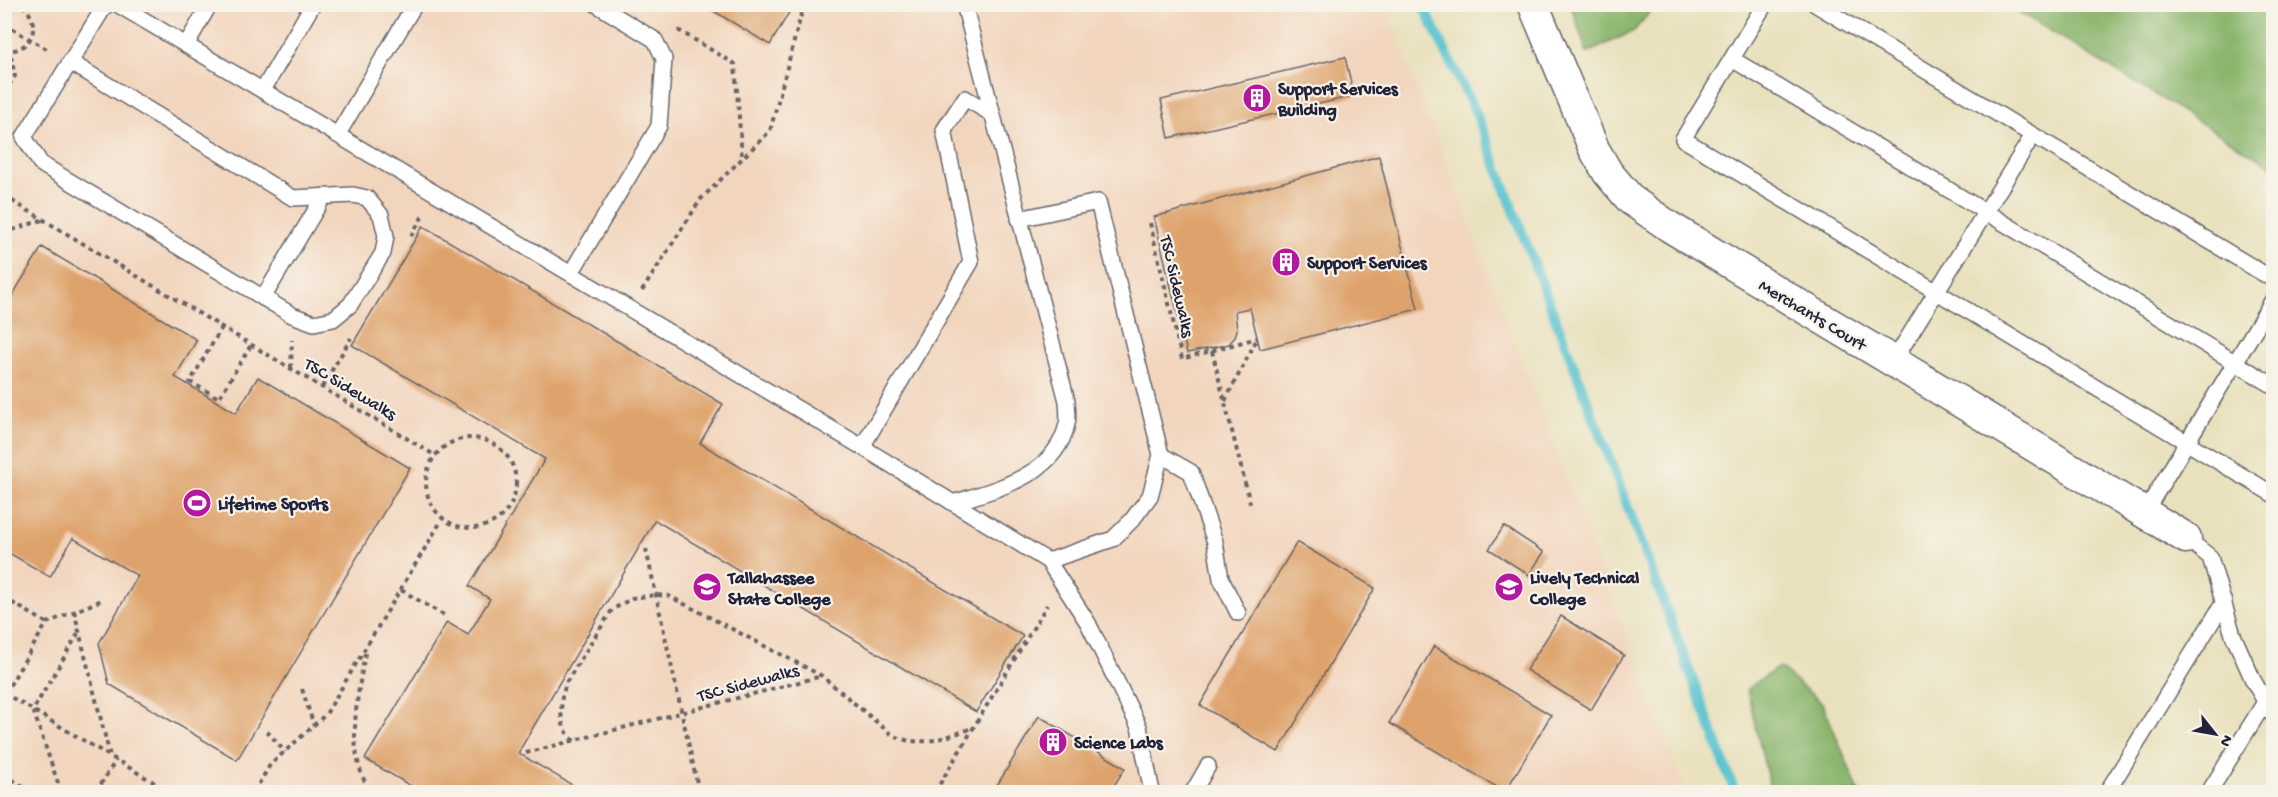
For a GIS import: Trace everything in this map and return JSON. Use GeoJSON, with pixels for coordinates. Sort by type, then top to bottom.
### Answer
{"type":"FeatureCollection","features":[{"type":"Feature","properties":{"kind":"street","name":"Merchants Court"},"geometry":{"type":"LineString","coordinates":[[1533,4],[1594,149],[1608,173],[1631,200],[1670,227],[2187,537]]}},
{"type":"Feature","properties":{"kind":"lane"},"geometry":{"type":"LineString","coordinates":[[70,62],[293,198],[353,195],[368,198],[381,215],[386,236],[383,253],[350,305],[333,319],[314,323],[292,315],[41,164],[24,137],[70,62],[106,4]]}},
{"type":"Feature","properties":{"kind":"lane"},"geometry":{"type":"LineString","coordinates":[[117,4],[862,447],[1048,561],[1088,623],[1139,727],[1152,792]]}},
{"type":"Feature","properties":{"kind":"lane"},"geometry":{"type":"LineString","coordinates":[[186,45],[210,4]]}},
{"type":"Feature","properties":{"kind":"lane"},"geometry":{"type":"LineString","coordinates":[[263,90],[313,4]]}},
{"type":"Feature","properties":{"kind":"lane"},"geometry":{"type":"LineString","coordinates":[[338,134],[416,4]]}},
{"type":"Feature","properties":{"kind":"lane"},"geometry":{"type":"LineString","coordinates":[[571,273],[659,126],[664,59],[656,40],[596,4]]}},
{"type":"Feature","properties":{"kind":"lane"},"geometry":{"type":"LineString","coordinates":[[953,502],[1009,485],[1034,471],[1052,456],[1068,423],[1067,401],[964,4]]}},
{"type":"Feature","properties":{"kind":"lane"},"geometry":{"type":"LineString","coordinates":[[1765,4],[1683,139],[2274,495]]}},
{"type":"Feature","properties":{"kind":"lane"},"geometry":{"type":"LineString","coordinates":[[1815,4],[2274,280]]}},
{"type":"Feature","properties":{"kind":"lane"},"geometry":{"type":"LineString","coordinates":[[1732,59],[2274,386]]}},
{"type":"Feature","properties":{"kind":"lane"},"geometry":{"type":"LineString","coordinates":[[862,447],[971,262],[944,130],[965,98],[992,114]]}},
{"type":"Feature","properties":{"kind":"lane"},"geometry":{"type":"LineString","coordinates":[[1893,362],[2033,135]]}},
{"type":"Feature","properties":{"kind":"lane"},"geometry":{"type":"LineString","coordinates":[[264,298],[324,196]]}},
{"type":"Feature","properties":{"kind":"lane"},"geometry":{"type":"LineString","coordinates":[[1019,219],[1098,202],[1161,455],[1150,496],[1132,520],[1113,539],[1048,561]]}},
{"type":"Feature","properties":{"kind":"lane"},"geometry":{"type":"LineString","coordinates":[[2145,512],[2274,298]]}},
{"type":"Feature","properties":{"kind":"lane"},"geometry":{"type":"LineString","coordinates":[[1161,455],[1191,472],[1215,542],[1221,579],[1238,613]]}},
{"type":"Feature","properties":{"kind":"lane"},"geometry":{"type":"LineString","coordinates":[[2187,537],[2210,557],[2233,635],[2274,717]]}},
{"type":"Feature","properties":{"kind":"lane"},"geometry":{"type":"LineString","coordinates":[[2107,792],[2224,602]]}},
{"type":"Feature","properties":{"kind":"lane"},"geometry":{"type":"LineString","coordinates":[[2209,792],[2265,702]]}},
{"type":"Feature","properties":{"kind":"lane"},"geometry":{"type":"LineString","coordinates":[[1193,792],[1208,766]]}},
{"type":"Feature","properties":{"kind":"path"},"geometry":{"type":"LineString","coordinates":[[631,309],[701,199],[770,131],[804,4]]}},
{"type":"Feature","properties":{"kind":"path"},"geometry":{"type":"LineString","coordinates":[[4,51],[21,48],[30,39],[34,27],[32,19],[21,5]]}},
{"type":"Feature","properties":{"kind":"path"},"geometry":{"type":"LineString","coordinates":[[4,24],[70,62]]}},
{"type":"Feature","properties":{"kind":"path"},"geometry":{"type":"LineString","coordinates":[[676,28],[735,64],[742,159]]}},
{"type":"Feature","properties":{"kind":"path"},"geometry":{"type":"LineString","coordinates":[[4,93],[15,76],[10,51]]}},
{"type":"Feature","properties":{"kind":"path","name":"TSC Sidewalks"},"geometry":{"type":"LineString","coordinates":[[4,196],[436,456]]}},
{"type":"Feature","properties":{"kind":"path"},"geometry":{"type":"LineString","coordinates":[[4,233],[43,219]]}},
{"type":"Feature","properties":{"kind":"path","name":"TSC Sidewalks"},"geometry":{"type":"LineString","coordinates":[[1150,223],[1182,359],[1257,338],[1225,401]]}},
{"type":"Feature","properties":{"kind":"path"},"geometry":{"type":"LineString","coordinates":[[222,327],[190,382],[219,398],[251,345]]}},
{"type":"Feature","properties":{"kind":"path","name":"TSC Sidewalks"},"geometry":{"type":"LineString","coordinates":[[1212,351],[1251,507]]}},
{"type":"Feature","properties":{"kind":"path"},"geometry":{"type":"LineString","coordinates":[[462,438],[479,438],[493,443],[506,454],[514,468],[517,483],[513,499],[505,512],[493,522],[478,528],[463,527],[443,518],[435,510],[428,496],[426,480],[430,465],[436,456],[448,444],[462,438]]}},
{"type":"Feature","properties":{"kind":"path"},"geometry":{"type":"LineString","coordinates":[[254,792],[270,765],[326,714],[443,518]]}},
{"type":"Feature","properties":{"kind":"path","name":"TSC Sidewalks"},"geometry":{"type":"LineString","coordinates":[[646,549],[699,792]]}},
{"type":"Feature","properties":{"kind":"path"},"geometry":{"type":"LineString","coordinates":[[401,590],[447,617]]}},
{"type":"Feature","properties":{"kind":"path","name":"TSC Sidewalks"},"geometry":{"type":"LineString","coordinates":[[574,741],[564,729],[561,712],[562,696],[567,681],[612,610],[632,598],[656,595],[669,596],[822,676],[892,735],[904,741],[919,742],[944,738],[973,728]]}},
{"type":"Feature","properties":{"kind":"path"},"geometry":{"type":"LineString","coordinates":[[4,598],[47,623]]}},
{"type":"Feature","properties":{"kind":"path"},"geometry":{"type":"LineString","coordinates":[[104,598],[47,623],[5,693],[170,792]]}},
{"type":"Feature","properties":{"kind":"path"},"geometry":{"type":"LineString","coordinates":[[935,792],[1049,602]]}},
{"type":"Feature","properties":{"kind":"path"},"geometry":{"type":"LineString","coordinates":[[74,611],[110,756]]}},
{"type":"Feature","properties":{"kind":"path"},"geometry":{"type":"LineString","coordinates":[[61,792],[33,710],[79,632]]}},
{"type":"Feature","properties":{"kind":"path"},"geometry":{"type":"LineString","coordinates":[[365,650],[355,736],[361,776],[370,792]]}},
{"type":"Feature","properties":{"kind":"path","name":"TSC Sidewalks"},"geometry":{"type":"LineString","coordinates":[[526,753],[822,676]]}},
{"type":"Feature","properties":{"kind":"path"},"geometry":{"type":"LineString","coordinates":[[302,689],[314,726]]}},
{"type":"Feature","properties":{"kind":"path"},"geometry":{"type":"LineString","coordinates":[[267,731],[285,752]]}},
{"type":"Feature","properties":{"kind":"path"},"geometry":{"type":"LineString","coordinates":[[96,792],[116,760]]}},
{"type":"Feature","properties":{"kind":"path"},"geometry":{"type":"LineString","coordinates":[[4,775],[33,792]]}},
{"type":"Feature","properties":{"kind":"shaded area","name":"Tallahassee State College"},"geometry":{"type":"Polygon","coordinates":[[[5,4],[1386,5],[1686,792],[5,792],[5,4]]]}},
{"type":"Feature","properties":{"kind":"green space"},"geometry":{"type":"Polygon","coordinates":[[[1571,4],[1656,5],[1634,31],[1587,53],[1571,4]]]}},
{"type":"Feature","properties":{"kind":"green space"},"geometry":{"type":"Polygon","coordinates":[[[2008,5],[2273,5],[2273,167],[2008,5]]]}},
{"type":"Feature","properties":{"kind":"green space"},"geometry":{"type":"Polygon","coordinates":[[[1779,667],[1823,704],[1859,792],[1771,792],[1747,689],[1779,667]]]}},
{"type":"Feature","properties":{"kind":"building"},"geometry":{"type":"Polygon","coordinates":[[[702,4],[794,4],[770,45],[702,4]]]}},
{"type":"Feature","properties":{"kind":"building","name":"Support Services Building"},"geometry":{"type":"Polygon","coordinates":[[[1345,57],[1354,96],[1169,138],[1161,100],[1345,57]]]}},
{"type":"Feature","properties":{"kind":"building","name":"Support Services"},"geometry":{"type":"Polygon","coordinates":[[[1379,156],[1418,309],[1260,349],[1250,308],[1235,311],[1237,330],[1229,344],[1187,353],[1154,217],[1379,156]]]}},
{"type":"Feature","properties":{"kind":"building"},"geometry":{"type":"Polygon","coordinates":[[[423,226],[723,404],[700,443],[1023,636],[976,712],[655,520],[518,753],[584,792],[421,792],[365,759],[447,622],[468,635],[490,599],[469,586],[545,459],[352,345],[423,226]]]}},
{"type":"Feature","properties":{"kind":"building","name":"Lifetime Sports"},"geometry":{"type":"Polygon","coordinates":[[[42,247],[197,340],[175,377],[236,413],[258,377],[410,468],[237,760],[109,684],[99,643],[138,576],[73,538],[50,577],[4,550],[4,309],[42,247]]]}},
{"type":"Feature","properties":{"kind":"building"},"geometry":{"type":"Polygon","coordinates":[[[1504,526],[1544,552],[1529,575],[1489,549],[1504,526]]]}},
{"type":"Feature","properties":{"kind":"building"},"geometry":{"type":"Polygon","coordinates":[[[1297,542],[1375,588],[1278,752],[1200,705],[1297,542]]]}},
{"type":"Feature","properties":{"kind":"building"},"geometry":{"type":"Polygon","coordinates":[[[1561,616],[1624,655],[1591,710],[1526,670],[1561,616]]]}},
{"type":"Feature","properties":{"kind":"building"},"geometry":{"type":"Polygon","coordinates":[[[1434,646],[1551,715],[1505,792],[1389,723],[1434,646]]]}},
{"type":"Feature","properties":{"kind":"building","name":"Science Labs"},"geometry":{"type":"Polygon","coordinates":[[[1039,716],[1125,768],[1110,792],[993,792],[1039,716]]]}},
{"type":"Feature","properties":{"kind":"waterway"},"geometry":{"type":"LineString","coordinates":[[1422,4],[1476,113],[1735,792]]}},
{"type":"Feature","properties":{"kind":"place","name":"Support Services Building"},"geometry":{"type":"Point","coordinates":[1257,98]}},
{"type":"Feature","properties":{"kind":"place","name":"Support Services"},"geometry":{"type":"Point","coordinates":[1286,262]}},
{"type":"Feature","properties":{"kind":"place","name":"Lifetime Sports"},"geometry":{"type":"Point","coordinates":[197,503]}},
{"type":"Feature","properties":{"kind":"place","name":"Tallahassee State College"},"geometry":{"type":"Point","coordinates":[707,587]}},
{"type":"Feature","properties":{"kind":"place","name":"Lively Technical College"},"geometry":{"type":"Point","coordinates":[1509,587]}},
{"type":"Feature","properties":{"kind":"place","name":"Science Labs"},"geometry":{"type":"Point","coordinates":[1053,742]}}]}
